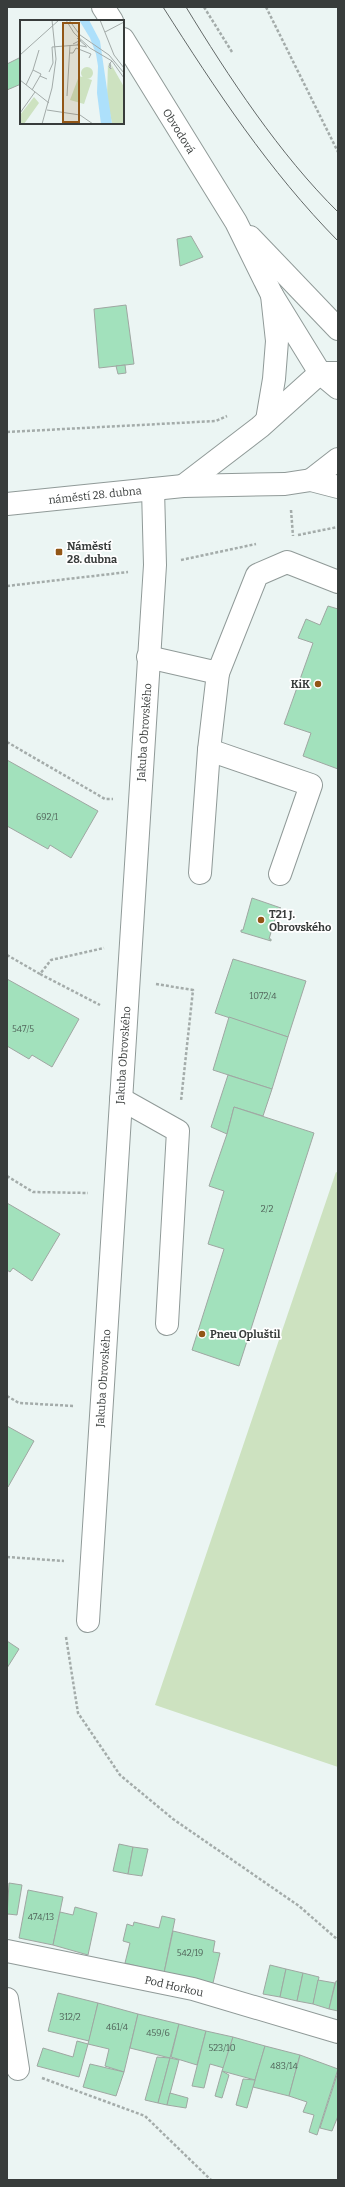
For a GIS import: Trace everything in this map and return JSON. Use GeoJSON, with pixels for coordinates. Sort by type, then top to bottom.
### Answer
{"type":"FeatureCollection","features":[{"type":"Feature","properties":{"kind":"street"},"geometry":{"type":"LineString","coordinates":[[103,7],[111,20]]}},
{"type":"Feature","properties":{"kind":"street","name":"Obvodová"},"geometry":{"type":"LineString","coordinates":[[124,41],[236,222],[272,295],[329,373],[338,388]]}},
{"type":"Feature","properties":{"kind":"street","name":"Obvodová"},"geometry":{"type":"LineString","coordinates":[[236,222],[338,329]]}},
{"type":"Feature","properties":{"kind":"street"},"geometry":{"type":"LineString","coordinates":[[267,420],[274,380],[277,341],[272,295]]}},
{"type":"Feature","properties":{"kind":"street"},"geometry":{"type":"LineString","coordinates":[[183,486],[329,373]]}},
{"type":"Feature","properties":{"kind":"street","name":"náměstí 28. dubna"},"geometry":{"type":"LineString","coordinates":[[311,480],[338,459]]}},
{"type":"Feature","properties":{"kind":"street","name":"náměstí 28. dubna"},"geometry":{"type":"LineString","coordinates":[[11,505],[183,486],[285,484],[311,480],[338,487]]}},
{"type":"Feature","properties":{"kind":"street","name":"Jakuba Obrovského"},"geometry":{"type":"LineString","coordinates":[[88,1621],[154,565],[153,489]]}},
{"type":"Feature","properties":{"kind":"street"},"geometry":{"type":"LineString","coordinates":[[200,873],[209,750],[218,673],[258,575],[287,562],[338,582]]}},
{"type":"Feature","properties":{"kind":"street"},"geometry":{"type":"LineString","coordinates":[[148,657],[218,673]]}},
{"type":"Feature","properties":{"kind":"street"},"geometry":{"type":"LineString","coordinates":[[209,750],[311,785],[280,874]]}},
{"type":"Feature","properties":{"kind":"street"},"geometry":{"type":"LineString","coordinates":[[120,1099],[178,1131],[167,1324]]}},
{"type":"Feature","properties":{"kind":"street","name":"Pod Horkou"},"geometry":{"type":"LineString","coordinates":[[7,1951],[193,1989],[338,2032]]}},
{"type":"Feature","properties":{"kind":"street"},"geometry":{"type":"LineString","coordinates":[[7,1999],[18,2069]]}},
{"type":"Feature","properties":{"kind":"path"},"geometry":{"type":"LineString","coordinates":[[204,7],[232,52]]}},
{"type":"Feature","properties":{"kind":"path"},"geometry":{"type":"LineString","coordinates":[[266,7],[338,152]]}},
{"type":"Feature","properties":{"kind":"path"},"geometry":{"type":"LineString","coordinates":[[7,432],[216,421],[234,413]]}},
{"type":"Feature","properties":{"kind":"path"},"geometry":{"type":"LineString","coordinates":[[290,508],[293,536]]}},
{"type":"Feature","properties":{"kind":"path"},"geometry":{"type":"LineString","coordinates":[[285,538],[338,527]]}},
{"type":"Feature","properties":{"kind":"path"},"geometry":{"type":"LineString","coordinates":[[7,586],[142,570],[154,565],[262,543]]}},
{"type":"Feature","properties":{"kind":"path"},"geometry":{"type":"LineString","coordinates":[[7,742],[105,799],[119,800]]}},
{"type":"Feature","properties":{"kind":"path"},"geometry":{"type":"LineString","coordinates":[[40,974],[51,960],[108,948]]}},
{"type":"Feature","properties":{"kind":"path"},"geometry":{"type":"LineString","coordinates":[[7,955],[107,1009]]}},
{"type":"Feature","properties":{"kind":"path"},"geometry":{"type":"LineString","coordinates":[[128,979],[193,990],[178,1131]]}},
{"type":"Feature","properties":{"kind":"path"},"geometry":{"type":"LineString","coordinates":[[7,1176],[33,1192],[90,1193]]}},
{"type":"Feature","properties":{"kind":"path"},"geometry":{"type":"LineString","coordinates":[[7,1396],[19,1402],[76,1406]]}},
{"type":"Feature","properties":{"kind":"path"},"geometry":{"type":"LineString","coordinates":[[7,1557],[71,1561]]}},
{"type":"Feature","properties":{"kind":"path"},"geometry":{"type":"LineString","coordinates":[[88,1621],[65,1634],[78,1713],[120,1775],[173,1819],[299,1906],[338,1940]]}},
{"type":"Feature","properties":{"kind":"path"},"geometry":{"type":"LineString","coordinates":[[18,2069],[145,2116],[210,2180]]}},
{"type":"Feature","properties":{"kind":"green space"},"geometry":{"type":"Polygon","coordinates":[[[336,1172],[338,1173],[338,1767],[155,1705],[336,1172]]]}},
{"type":"Feature","properties":{"kind":"building"},"geometry":{"type":"Polygon","coordinates":[[[20,58],[20,84],[7,90],[7,64],[20,58]]]}},
{"type":"Feature","properties":{"kind":"building"},"geometry":{"type":"Polygon","coordinates":[[[191,236],[203,257],[180,266],[177,239],[191,236]]]}},
{"type":"Feature","properties":{"kind":"building"},"geometry":{"type":"Polygon","coordinates":[[[126,305],[134,364],[99,368],[94,309],[126,305]]]}},
{"type":"Feature","properties":{"kind":"building"},"geometry":{"type":"Polygon","coordinates":[[[125,365],[126,373],[118,374],[116,366],[125,365]]]}},
{"type":"Feature","properties":{"kind":"building","name":"KiK"},"geometry":{"type":"Polygon","coordinates":[[[328,606],[338,609],[338,769],[303,756],[311,733],[284,724],[313,643],[298,638],[306,619],[320,625],[328,606]]]}},
{"type":"Feature","properties":{"kind":"building"},"geometry":{"type":"Polygon","coordinates":[[[7,760],[98,811],[71,858],[50,845],[48,849],[7,826],[7,760]]]}},
{"type":"Feature","properties":{"kind":"building","name":"T21 J. Obrovského"},"geometry":{"type":"Polygon","coordinates":[[[252,898],[281,908],[278,909],[269,939],[271,939],[271,941],[241,932],[241,930],[243,930],[252,898]]]}},
{"type":"Feature","properties":{"kind":"building"},"geometry":{"type":"Polygon","coordinates":[[[233,959],[306,981],[288,1037],[215,1013],[233,959]]]}},
{"type":"Feature","properties":{"kind":"building"},"geometry":{"type":"Polygon","coordinates":[[[7,979],[79,1019],[52,1067],[32,1055],[29,1059],[7,1046],[7,979]]]}},
{"type":"Feature","properties":{"kind":"building"},"geometry":{"type":"Polygon","coordinates":[[[229,1017],[288,1037],[272,1089],[213,1070],[229,1017]]]}},
{"type":"Feature","properties":{"kind":"building"},"geometry":{"type":"Polygon","coordinates":[[[228,1075],[272,1089],[263,1116],[234,1107],[227,1134],[211,1127],[228,1075]]]}},
{"type":"Feature","properties":{"kind":"building"},"geometry":{"type":"Polygon","coordinates":[[[234,1107],[314,1133],[239,1366],[192,1350],[224,1249],[208,1244],[224,1191],[209,1186],[227,1134],[234,1107]]]}},
{"type":"Feature","properties":{"kind":"building"},"geometry":{"type":"Polygon","coordinates":[[[7,1203],[60,1234],[32,1281],[13,1268],[10,1272],[7,1270],[7,1203]]]}},
{"type":"Feature","properties":{"kind":"building"},"geometry":{"type":"Polygon","coordinates":[[[7,1426],[34,1441],[8,1487],[7,1486],[7,1426]]]}},
{"type":"Feature","properties":{"kind":"building"},"geometry":{"type":"Polygon","coordinates":[[[7,1641],[19,1649],[7,1668],[7,1641]]]}},
{"type":"Feature","properties":{"kind":"building"},"geometry":{"type":"Polygon","coordinates":[[[119,1844],[133,1847],[128,1874],[113,1871],[119,1844]]]}},
{"type":"Feature","properties":{"kind":"building"},"geometry":{"type":"Polygon","coordinates":[[[133,1847],[148,1849],[142,1876],[128,1874],[133,1847]]]}},
{"type":"Feature","properties":{"kind":"building"},"geometry":{"type":"Polygon","coordinates":[[[9,1883],[22,1885],[17,1915],[8,1914],[7,1916],[9,1883]]]}},
{"type":"Feature","properties":{"kind":"building"},"geometry":{"type":"Polygon","coordinates":[[[28,1890],[63,1897],[53,1945],[19,1938],[28,1890]]]}},
{"type":"Feature","properties":{"kind":"building"},"geometry":{"type":"Polygon","coordinates":[[[75,1907],[97,1913],[88,1955],[53,1945],[60,1912],[73,1915],[75,1907]]]}},
{"type":"Feature","properties":{"kind":"building"},"geometry":{"type":"Polygon","coordinates":[[[162,1916],[175,1919],[164,1973],[125,1963],[130,1943],[123,1941],[127,1924],[133,1926],[134,1922],[159,1928],[162,1916]]]}},
{"type":"Feature","properties":{"kind":"building"},"geometry":{"type":"Polygon","coordinates":[[[173,1931],[215,1941],[213,1952],[220,1953],[213,1983],[164,1973],[173,1931]]]}},
{"type":"Feature","properties":{"kind":"building"},"geometry":{"type":"Polygon","coordinates":[[[270,1965],[286,1969],[280,1997],[263,1994],[270,1965]]]}},
{"type":"Feature","properties":{"kind":"building"},"geometry":{"type":"Polygon","coordinates":[[[286,1969],[303,1973],[297,2001],[280,1997],[286,1969]]]}},
{"type":"Feature","properties":{"kind":"building"},"geometry":{"type":"Polygon","coordinates":[[[303,1973],[319,1977],[313,2004],[297,2001],[303,1973]]]}},
{"type":"Feature","properties":{"kind":"building"},"geometry":{"type":"Polygon","coordinates":[[[318,1980],[335,1983],[329,2009],[313,2004],[318,1980]]]}},
{"type":"Feature","properties":{"kind":"building"},"geometry":{"type":"Polygon","coordinates":[[[336,1981],[338,1981],[338,2011],[329,2009],[336,1981]]]}},
{"type":"Feature","properties":{"kind":"building"},"geometry":{"type":"Polygon","coordinates":[[[58,1993],[98,2003],[89,2041],[48,2031],[58,1993]]]}},
{"type":"Feature","properties":{"kind":"building"},"geometry":{"type":"Polygon","coordinates":[[[98,2003],[138,2014],[124,2072],[105,2066],[109,2049],[88,2044],[98,2003]]]}},
{"type":"Feature","properties":{"kind":"building"},"geometry":{"type":"Polygon","coordinates":[[[138,2014],[179,2024],[170,2058],[130,2048],[138,2014]]]}},
{"type":"Feature","properties":{"kind":"building"},"geometry":{"type":"Polygon","coordinates":[[[179,2024],[206,2031],[197,2065],[171,2057],[179,2024]]]}},
{"type":"Feature","properties":{"kind":"building"},"geometry":{"type":"Polygon","coordinates":[[[206,2031],[233,2037],[224,2068],[210,2064],[204,2088],[192,2086],[206,2031]]]}},
{"type":"Feature","properties":{"kind":"building"},"geometry":{"type":"Polygon","coordinates":[[[233,2037],[265,2046],[255,2080],[222,2071],[233,2037]]]}},
{"type":"Feature","properties":{"kind":"building"},"geometry":{"type":"Polygon","coordinates":[[[77,2041],[88,2044],[79,2077],[37,2066],[43,2048],[73,2057],[77,2041]]]}},
{"type":"Feature","properties":{"kind":"building"},"geometry":{"type":"Polygon","coordinates":[[[265,2046],[300,2055],[289,2096],[253,2087],[265,2046]]]}},
{"type":"Feature","properties":{"kind":"building"},"geometry":{"type":"Polygon","coordinates":[[[300,2055],[338,2069],[317,2135],[309,2132],[314,2115],[303,2112],[307,2102],[289,2096],[300,2055]]]}},
{"type":"Feature","properties":{"kind":"building"},"geometry":{"type":"Polygon","coordinates":[[[157,2057],[170,2058],[158,2103],[145,2100],[157,2057]]]}},
{"type":"Feature","properties":{"kind":"building"},"geometry":{"type":"Polygon","coordinates":[[[170,2058],[179,2060],[167,2105],[158,2103],[170,2058]]]}},
{"type":"Feature","properties":{"kind":"building"},"geometry":{"type":"Polygon","coordinates":[[[90,2064],[124,2072],[116,2096],[83,2087],[90,2064]]]}},
{"type":"Feature","properties":{"kind":"building"},"geometry":{"type":"Polygon","coordinates":[[[222,2071],[229,2075],[222,2098],[215,2096],[222,2071]]]}},
{"type":"Feature","properties":{"kind":"building"},"geometry":{"type":"Polygon","coordinates":[[[338,2072],[338,2116],[332,2131],[320,2128],[338,2072]]]}},
{"type":"Feature","properties":{"kind":"building"},"geometry":{"type":"Polygon","coordinates":[[[243,2079],[255,2080],[247,2108],[236,2105],[243,2079]]]}},
{"type":"Feature","properties":{"kind":"building"},"geometry":{"type":"Polygon","coordinates":[[[170,2093],[188,2098],[186,2108],[167,2105],[170,2093]]]}},
{"type":"Feature","properties":{"kind":"tram line"},"geometry":{"type":"LineString","coordinates":[[163,7],[244,129],[289,187],[338,241]]}},
{"type":"Feature","properties":{"kind":"tram line"},"geometry":{"type":"LineString","coordinates":[[186,7],[237,87],[275,140],[296,166],[338,212]]}},
{"type":"Feature","properties":{"kind":"place","name":"Náměstí 28. dubna"},"geometry":{"type":"Point","coordinates":[59,552]}},
{"type":"Feature","properties":{"kind":"place","name":"KiK"},"geometry":{"type":"Point","coordinates":[318,684]}},
{"type":"Feature","properties":{"kind":"place","name":"T21 J. Obrovského"},"geometry":{"type":"Point","coordinates":[261,920]}},
{"type":"Feature","properties":{"kind":"place","name":"Pneu Opluštil"},"geometry":{"type":"Point","coordinates":[202,1334]}}]}
